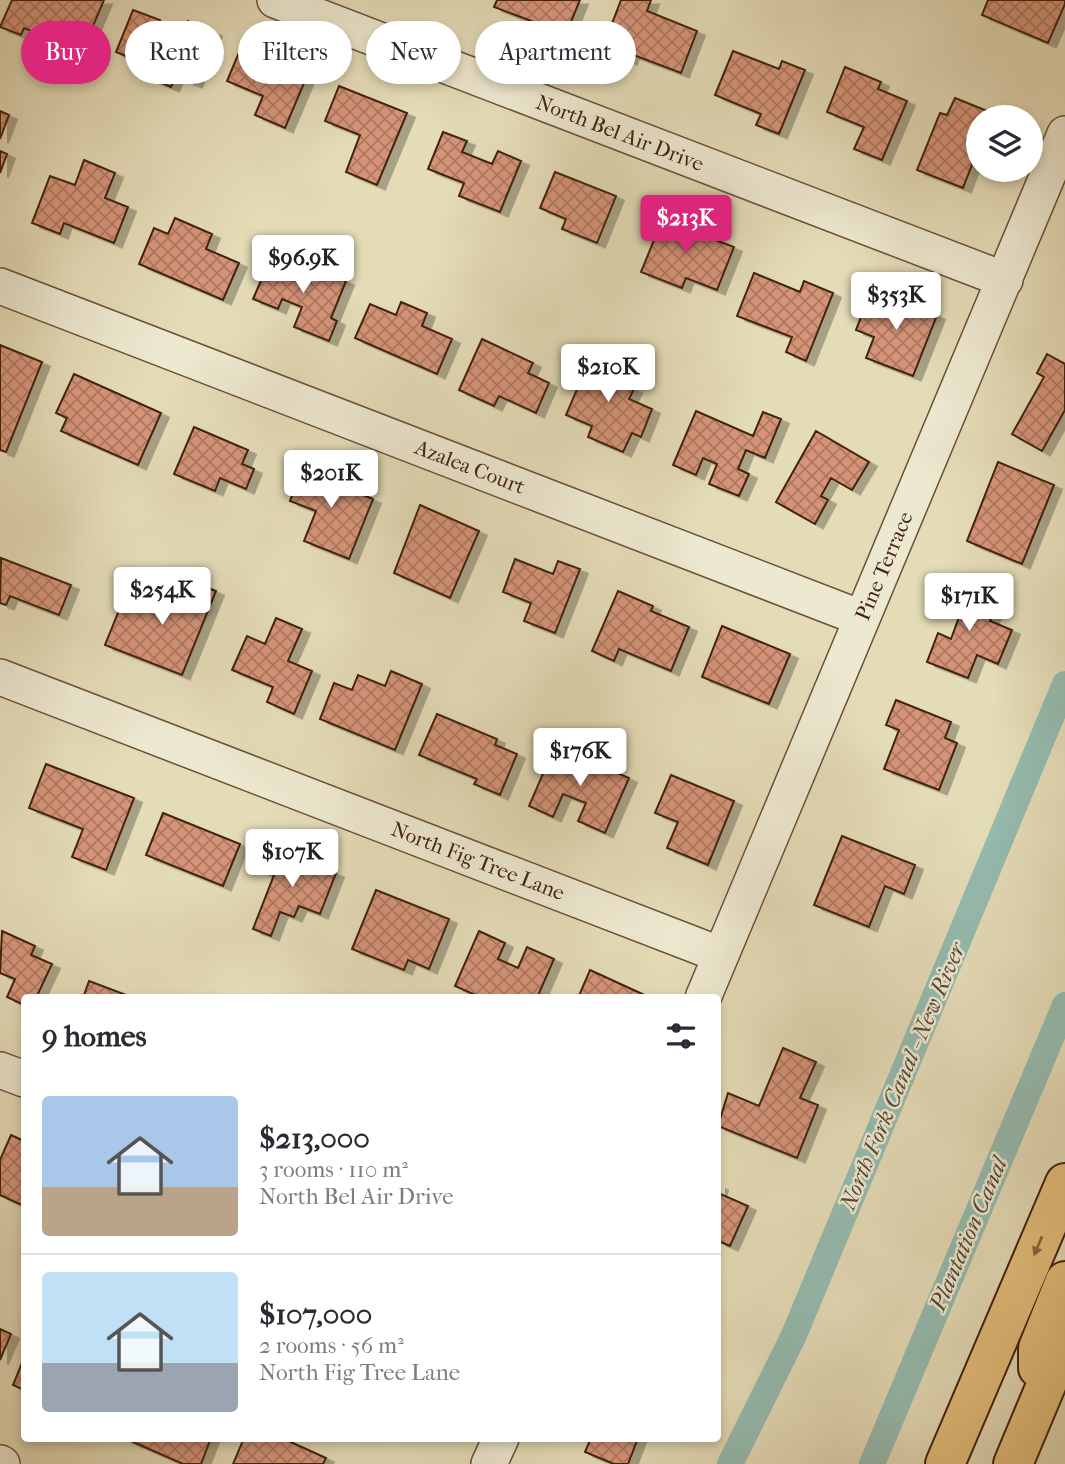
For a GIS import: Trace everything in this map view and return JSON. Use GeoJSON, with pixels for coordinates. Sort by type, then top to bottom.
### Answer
{"type":"FeatureCollection","features":[{"type":"Feature","properties":{"kind":"highway"},"geometry":{"type":"LineString","coordinates":[[945,1464],[1065,1183]]}},
{"type":"Feature","properties":{"kind":"highway"},"geometry":{"type":"LineString","coordinates":[[1041,1401],[1038,1348],[1065,1281]]}},
{"type":"Feature","properties":{"kind":"highway"},"geometry":{"type":"LineString","coordinates":[[1013,1464],[1065,1340]]}},
{"type":"Feature","properties":{"kind":"street","name":"North Bel Air Drive"},"geometry":{"type":"LineString","coordinates":[[275,0],[1004,280]]}},
{"type":"Feature","properties":{"kind":"street","name":"Pine Terrace"},"geometry":{"type":"LineString","coordinates":[[705,994],[1065,134]]}},
{"type":"Feature","properties":{"kind":"street","name":"Azalea Court"},"geometry":{"type":"LineString","coordinates":[[0,286],[861,618]]}},
{"type":"Feature","properties":{"kind":"street","name":"North Fig Tree Lane"},"geometry":{"type":"LineString","coordinates":[[0,677],[721,954]]}},
{"type":"Feature","properties":{"kind":"street"},"geometry":{"type":"LineString","coordinates":[[0,1070],[21,1078]]}},
{"type":"Feature","properties":{"kind":"street"},"geometry":{"type":"LineString","coordinates":[[489,1464],[500,1442]]}},
{"type":"Feature","properties":{"kind":"building"},"geometry":{"type":"Polygon","coordinates":[[[12,0],[104,0],[95,21],[21,21],[21,35],[0,27],[12,0]]]}},
{"type":"Feature","properties":{"kind":"building"},"geometry":{"type":"Polygon","coordinates":[[[497,0],[580,0],[571,21],[531,21],[494,7],[497,0]]]}},
{"type":"Feature","properties":{"kind":"building"},"geometry":{"type":"Polygon","coordinates":[[[621,0],[651,0],[647,11],[697,31],[681,73],[636,56],[636,21],[613,21],[621,0]]]}},
{"type":"Feature","properties":{"kind":"building"},"geometry":{"type":"Polygon","coordinates":[[[988,0],[1065,0],[1065,4],[1048,43],[982,15],[988,0]]]}},
{"type":"Feature","properties":{"kind":"building"},"geometry":{"type":"Polygon","coordinates":[[[133,10],[160,20],[160,21],[129,21],[133,10]]]}},
{"type":"Feature","properties":{"kind":"building"},"geometry":{"type":"Polygon","coordinates":[[[125,30],[125,56],[116,52],[125,30]]]}},
{"type":"Feature","properties":{"kind":"building"},"geometry":{"type":"Polygon","coordinates":[[[733,51],[779,69],[782,61],[805,70],[779,134],[756,125],[761,114],[715,95],[733,51]]]}},
{"type":"Feature","properties":{"kind":"building"},"geometry":{"type":"Polygon","coordinates":[[[238,55],[238,84],[304,84],[285,128],[255,115],[263,96],[227,81],[238,55]]]}},
{"type":"Feature","properties":{"kind":"building"},"geometry":{"type":"Polygon","coordinates":[[[845,67],[881,82],[878,89],[907,101],[882,160],[854,149],[864,127],[827,112],[845,67]]]}},
{"type":"Feature","properties":{"kind":"building"},"geometry":{"type":"Polygon","coordinates":[[[339,86],[407,113],[377,185],[346,172],[360,135],[325,121],[339,86]]]}},
{"type":"Feature","properties":{"kind":"building"},"geometry":{"type":"Polygon","coordinates":[[[955,98],[972,105],[966,105],[966,180],[963,188],[917,170],[940,113],[947,115],[955,98]]]}},
{"type":"Feature","properties":{"kind":"building"},"geometry":{"type":"Polygon","coordinates":[[[0,111],[9,115],[0,139],[0,111]]]}},
{"type":"Feature","properties":{"kind":"building"},"geometry":{"type":"Polygon","coordinates":[[[443,132],[467,141],[462,152],[492,164],[498,151],[521,161],[500,212],[459,196],[464,183],[428,169],[443,132]]]}},
{"type":"Feature","properties":{"kind":"building"},"geometry":{"type":"Polygon","coordinates":[[[0,151],[7,154],[0,173],[0,151]]]}},
{"type":"Feature","properties":{"kind":"building"},"geometry":{"type":"Polygon","coordinates":[[[84,160],[115,173],[105,198],[128,207],[114,243],[64,223],[60,234],[32,223],[50,176],[75,185],[84,160]]]}},
{"type":"Feature","properties":{"kind":"building"},"geometry":{"type":"Polygon","coordinates":[[[555,172],[616,196],[597,243],[562,229],[566,219],[540,208],[555,172]]]}},
{"type":"Feature","properties":{"kind":"building"},"geometry":{"type":"Polygon","coordinates":[[[665,213],[695,224],[692,231],[734,247],[717,290],[686,278],[682,288],[641,272],[665,213]]]}},
{"type":"Feature","properties":{"kind":"building"},"geometry":{"type":"Polygon","coordinates":[[[175,218],[212,234],[206,249],[239,263],[223,300],[139,264],[154,228],[168,234],[175,218]]]}},
{"type":"Feature","properties":{"kind":"building"},"geometry":{"type":"Polygon","coordinates":[[[291,258],[346,281],[331,318],[337,321],[329,341],[294,327],[302,307],[282,299],[278,309],[253,299],[269,262],[286,269],[291,258]]]}},
{"type":"Feature","properties":{"kind":"building"},"geometry":{"type":"Polygon","coordinates":[[[754,273],[800,292],[804,281],[833,293],[806,361],[786,352],[792,337],[737,316],[754,273]]]}},
{"type":"Feature","properties":{"kind":"building"},"geometry":{"type":"Polygon","coordinates":[[[872,289],[937,315],[913,376],[866,358],[874,337],[856,330],[872,289]]]}},
{"type":"Feature","properties":{"kind":"building"},"geometry":{"type":"Polygon","coordinates":[[[401,302],[427,313],[422,326],[452,339],[437,374],[355,338],[370,304],[396,315],[401,302]]]}},
{"type":"Feature","properties":{"kind":"building"},"geometry":{"type":"Polygon","coordinates":[[[482,339],[533,363],[528,373],[549,383],[536,413],[499,396],[494,406],[459,390],[482,339]]]}},
{"type":"Feature","properties":{"kind":"building"},"geometry":{"type":"Polygon","coordinates":[[[0,345],[42,362],[6,452],[0,450],[0,345]]]}},
{"type":"Feature","properties":{"kind":"building"},"geometry":{"type":"Polygon","coordinates":[[[593,352],[627,367],[620,383],[634,389],[629,399],[652,409],[641,437],[632,433],[623,452],[588,437],[592,426],[566,415],[593,352]]]}},
{"type":"Feature","properties":{"kind":"building"},"geometry":{"type":"Polygon","coordinates":[[[1047,354],[1065,364],[1065,410],[1042,451],[1012,434],[1044,377],[1037,373],[1047,354]]]}},
{"type":"Feature","properties":{"kind":"building"},"geometry":{"type":"Polygon","coordinates":[[[74,374],[161,413],[138,465],[61,431],[67,418],[56,413],[74,374]]]}},
{"type":"Feature","properties":{"kind":"building"},"geometry":{"type":"Polygon","coordinates":[[[696,411],[753,436],[763,412],[781,419],[765,458],[746,450],[738,469],[749,474],[739,496],[709,484],[717,464],[703,458],[696,475],[673,465],[696,411]]]}},
{"type":"Feature","properties":{"kind":"building"},"geometry":{"type":"Polygon","coordinates":[[[194,427],[248,450],[242,464],[254,469],[246,489],[220,478],[215,491],[174,474],[194,427]]]}},
{"type":"Feature","properties":{"kind":"building"},"geometry":{"type":"Polygon","coordinates":[[[816,431],[869,462],[852,490],[831,478],[821,496],[828,500],[815,524],[776,502],[816,431]]]}},
{"type":"Feature","properties":{"kind":"building"},"geometry":{"type":"Polygon","coordinates":[[[306,461],[334,472],[330,482],[373,499],[349,559],[304,541],[316,511],[290,501],[306,461]]]}},
{"type":"Feature","properties":{"kind":"building"},"geometry":{"type":"Polygon","coordinates":[[[998,462],[1054,485],[1022,564],[967,541],[998,462]]]}},
{"type":"Feature","properties":{"kind":"building"},"geometry":{"type":"Polygon","coordinates":[[[420,505],[479,531],[450,598],[394,573],[420,505]]]}},
{"type":"Feature","properties":{"kind":"building"},"geometry":{"type":"Polygon","coordinates":[[[1,558],[71,585],[59,615],[10,596],[6,605],[0,603],[1,558]]]}},
{"type":"Feature","properties":{"kind":"building"},"geometry":{"type":"Polygon","coordinates":[[[515,559],[553,574],[558,561],[580,569],[555,633],[524,621],[531,603],[503,592],[515,559]]]}},
{"type":"Feature","properties":{"kind":"building"},"geometry":{"type":"Polygon","coordinates":[[[184,578],[216,591],[182,675],[105,645],[126,593],[171,611],[184,578]]]}},
{"type":"Feature","properties":{"kind":"building"},"geometry":{"type":"Polygon","coordinates":[[[948,584],[998,604],[990,621],[1012,630],[998,664],[977,655],[968,678],[927,662],[938,633],[951,639],[959,617],[938,609],[948,584]]]}},
{"type":"Feature","properties":{"kind":"building"},"geometry":{"type":"Polygon","coordinates":[[[618,591],[653,606],[651,611],[689,627],[671,671],[619,649],[614,661],[592,651],[618,591]]]}},
{"type":"Feature","properties":{"kind":"building"},"geometry":{"type":"Polygon","coordinates":[[[276,618],[302,629],[288,661],[312,671],[294,714],[267,702],[273,687],[232,670],[247,636],[265,644],[276,618]]]}},
{"type":"Feature","properties":{"kind":"building"},"geometry":{"type":"Polygon","coordinates":[[[722,626],[790,654],[769,704],[702,677],[722,626]]]}},
{"type":"Feature","properties":{"kind":"building"},"geometry":{"type":"Polygon","coordinates":[[[391,671],[422,684],[395,750],[320,719],[334,683],[352,690],[358,675],[385,686],[391,671]]]}},
{"type":"Feature","properties":{"kind":"building"},"geometry":{"type":"Polygon","coordinates":[[[896,700],[951,722],[945,738],[957,743],[939,790],[884,769],[899,730],[886,725],[896,700]]]}},
{"type":"Feature","properties":{"kind":"building"},"geometry":{"type":"Polygon","coordinates":[[[437,714],[497,739],[495,745],[517,754],[500,795],[474,784],[477,779],[419,755],[437,714]]]}},
{"type":"Feature","properties":{"kind":"building"},"geometry":{"type":"Polygon","coordinates":[[[555,746],[629,778],[605,833],[578,821],[586,803],[563,794],[553,817],[529,806],[555,746]]]}},
{"type":"Feature","properties":{"kind":"building"},"geometry":{"type":"Polygon","coordinates":[[[46,764],[134,798],[106,870],[72,857],[83,829],[29,808],[46,764]]]}},
{"type":"Feature","properties":{"kind":"building"},"geometry":{"type":"Polygon","coordinates":[[[671,775],[734,801],[708,865],[667,848],[678,822],[655,813],[671,775]]]}},
{"type":"Feature","properties":{"kind":"building"},"geometry":{"type":"Polygon","coordinates":[[[163,813],[240,844],[223,886],[146,855],[163,813]]]}},
{"type":"Feature","properties":{"kind":"building"},"geometry":{"type":"Polygon","coordinates":[[[842,836],[915,865],[904,894],[885,886],[869,927],[814,905],[842,836]]]}},
{"type":"Feature","properties":{"kind":"building"},"geometry":{"type":"Polygon","coordinates":[[[271,847],[336,873],[320,914],[299,906],[294,917],[280,912],[271,936],[253,929],[274,875],[262,871],[271,847]]]}},
{"type":"Feature","properties":{"kind":"building"},"geometry":{"type":"Polygon","coordinates":[[[376,890],[449,919],[429,969],[408,960],[404,970],[352,949],[376,890]]]}},
{"type":"Feature","properties":{"kind":"building"},"geometry":{"type":"Polygon","coordinates":[[[2,931],[35,946],[31,955],[52,964],[38,994],[21,994],[21,1004],[7,997],[15,979],[0,973],[2,931]]]}},
{"type":"Feature","properties":{"kind":"building"},"geometry":{"type":"Polygon","coordinates":[[[479,931],[505,943],[498,959],[518,968],[527,947],[554,959],[539,994],[473,994],[455,986],[479,931]]]}},
{"type":"Feature","properties":{"kind":"building"},"geometry":{"type":"Polygon","coordinates":[[[590,970],[642,994],[580,994],[590,970]]]}},
{"type":"Feature","properties":{"kind":"building"},"geometry":{"type":"Polygon","coordinates":[[[89,981],[123,994],[84,994],[89,981]]]}},
{"type":"Feature","properties":{"kind":"building"},"geometry":{"type":"Polygon","coordinates":[[[783,1048],[816,1062],[800,1098],[818,1105],[797,1158],[721,1127],[721,1116],[728,1093],[759,1106],[783,1048]]]}},
{"type":"Feature","properties":{"kind":"building"},"geometry":{"type":"Polygon","coordinates":[[[11,1135],[21,1140],[21,1205],[0,1195],[0,1160],[11,1135]]]}},
{"type":"Feature","properties":{"kind":"building"},"geometry":{"type":"Polygon","coordinates":[[[721,1194],[748,1206],[730,1246],[721,1242],[721,1194]]]}},
{"type":"Feature","properties":{"kind":"building"},"geometry":{"type":"Polygon","coordinates":[[[0,1329],[11,1334],[0,1360],[0,1329]]]}},
{"type":"Feature","properties":{"kind":"building"},"geometry":{"type":"Polygon","coordinates":[[[21,1365],[21,1389],[13,1385],[21,1365]]]}},
{"type":"Feature","properties":{"kind":"building"},"geometry":{"type":"Polygon","coordinates":[[[133,1442],[209,1442],[201,1464],[183,1464],[133,1442]]]}},
{"type":"Feature","properties":{"kind":"building"},"geometry":{"type":"Polygon","coordinates":[[[242,1442],[291,1442],[326,1458],[323,1464],[233,1464],[242,1442]]]}},
{"type":"Feature","properties":{"kind":"building"},"geometry":{"type":"Polygon","coordinates":[[[589,1442],[636,1442],[628,1464],[614,1464],[585,1452],[589,1442]]]}},
{"type":"Feature","properties":{"kind":"waterway","name":"North Fork Canal - New River"},"geometry":{"type":"LineString","coordinates":[[730,1464],[794,1335],[1065,684]]}},
{"type":"Feature","properties":{"kind":"waterway","name":"Plantation Canal"},"geometry":{"type":"LineString","coordinates":[[872,1464],[1065,1005]]}}]}
